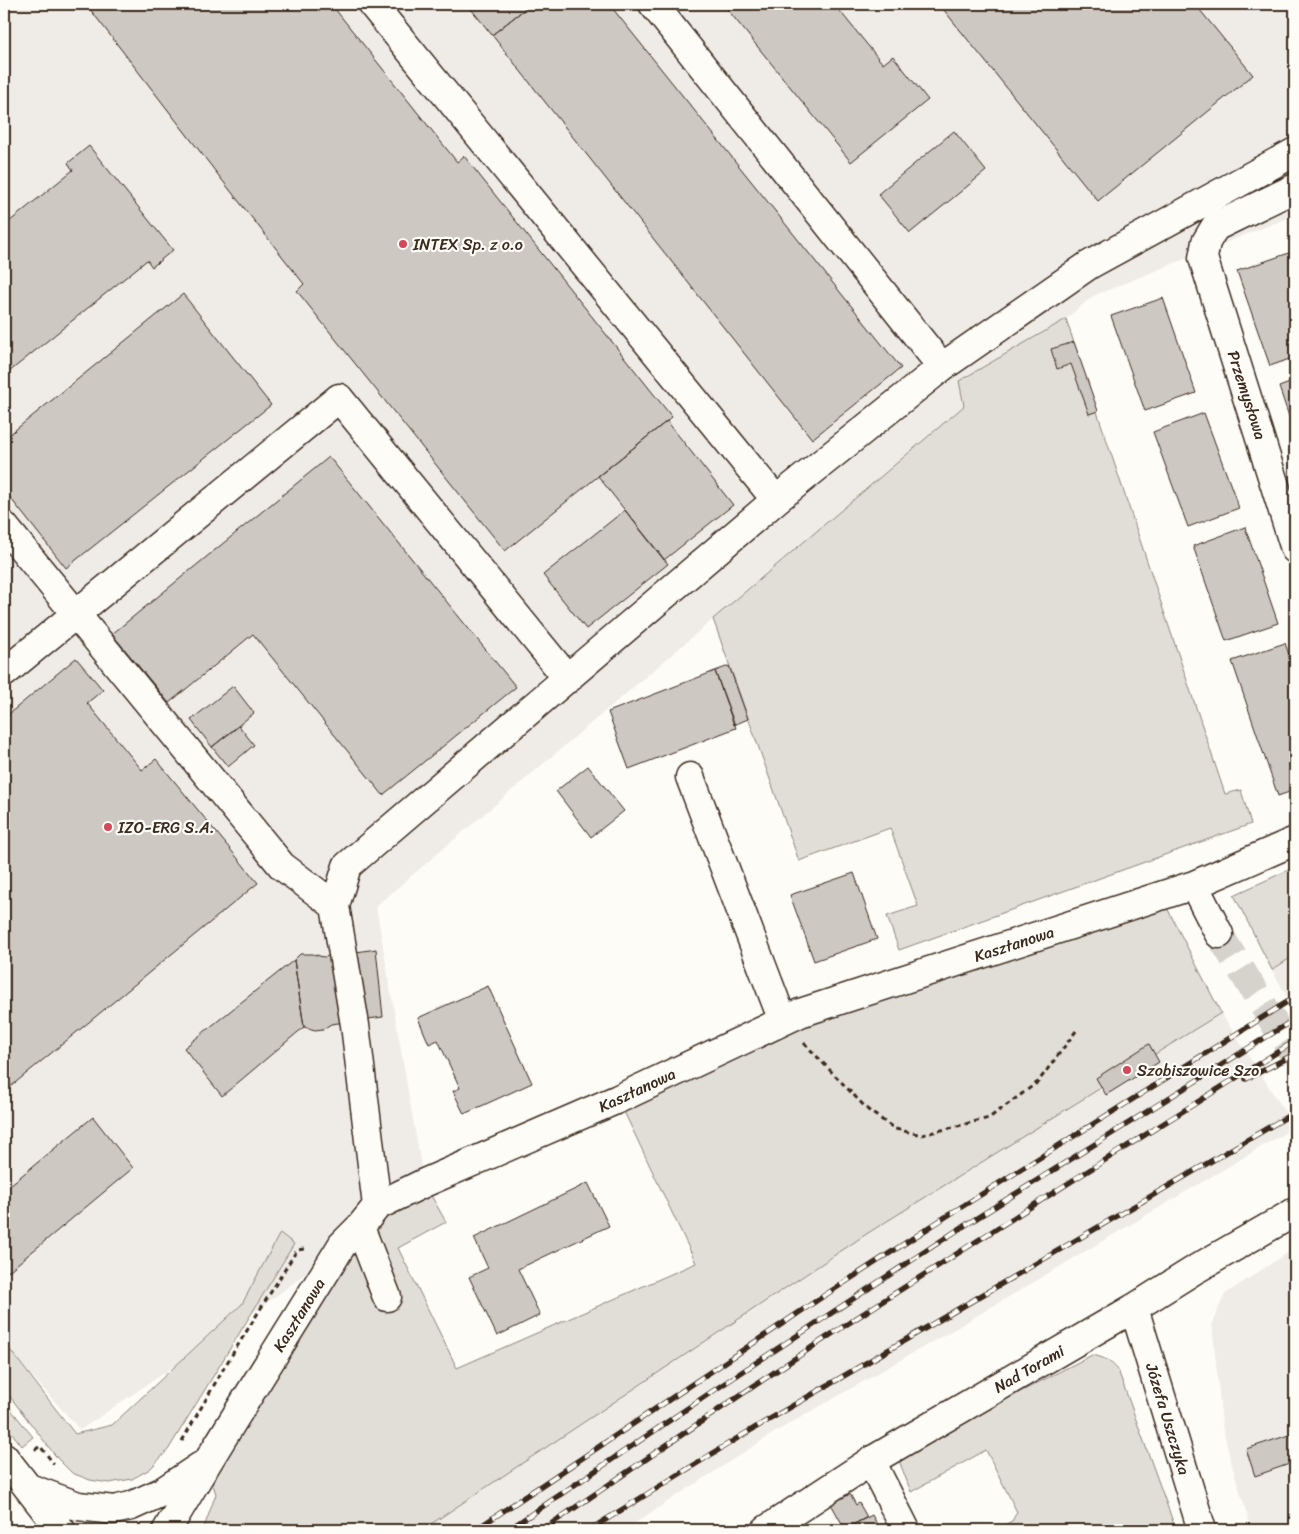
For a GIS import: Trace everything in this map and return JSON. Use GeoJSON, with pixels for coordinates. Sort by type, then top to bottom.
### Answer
{"type":"FeatureCollection","features":[{"type":"Feature","properties":{"kind":"street"},"geometry":{"type":"LineString","coordinates":[[372,4],[776,500]]}},
{"type":"Feature","properties":{"kind":"street"},"geometry":{"type":"LineString","coordinates":[[653,4],[942,367]]}},
{"type":"Feature","properties":{"kind":"street"},"geometry":{"type":"LineString","coordinates":[[376,1206],[355,1026],[335,906],[347,866],[776,500],[942,367],[1089,265],[1295,152]]}},
{"type":"Feature","properties":{"kind":"street","name":"Przemysłowa"},"geometry":{"type":"LineString","coordinates":[[1295,188],[1215,227],[1206,242],[1203,258],[1295,549]]}},
{"type":"Feature","properties":{"kind":"street"},"geometry":{"type":"LineString","coordinates":[[4,673],[339,398],[568,679]]}},
{"type":"Feature","properties":{"kind":"street"},"geometry":{"type":"LineString","coordinates":[[4,526],[282,866],[335,906]]}},
{"type":"Feature","properties":{"kind":"street"},"geometry":{"type":"LineString","coordinates":[[690,777],[783,1021]]}},
{"type":"Feature","properties":{"kind":"street"},"geometry":{"type":"LineString","coordinates":[[1218,934],[1194,885],[1295,841]]}},
{"type":"Feature","properties":{"kind":"street","name":"Kasztanowa"},"geometry":{"type":"LineString","coordinates":[[167,1530],[206,1463],[342,1245],[360,1227],[376,1206],[424,1183],[618,1099],[800,1013],[1194,885]]}},
{"type":"Feature","properties":{"kind":"street","name":"Nad Torami"},"geometry":{"type":"LineString","coordinates":[[766,1530],[870,1460],[1134,1308],[1196,1269],[1295,1212]]}},
{"type":"Feature","properties":{"kind":"street"},"geometry":{"type":"LineString","coordinates":[[360,1227],[387,1297]]}},
{"type":"Feature","properties":{"kind":"street","name":"Józefa Uszczyka"},"geometry":{"type":"LineString","coordinates":[[1134,1308],[1202,1530]]}},
{"type":"Feature","properties":{"kind":"street"},"geometry":{"type":"LineString","coordinates":[[17,1456],[28,1488],[61,1530]]}},
{"type":"Feature","properties":{"kind":"street"},"geometry":{"type":"LineString","coordinates":[[870,1460],[906,1530]]}},
{"type":"Feature","properties":{"kind":"street","name":"Kasztanowa"},"geometry":{"type":"LineString","coordinates":[[28,1488],[78,1506],[114,1510],[131,1506],[162,1492],[206,1463]]}},
{"type":"Feature","properties":{"kind":"path"},"geometry":{"type":"LineString","coordinates":[[783,1021],[868,1110],[895,1128],[922,1135],[989,1118],[1038,1082],[1076,1031]]}},
{"type":"Feature","properties":{"kind":"path"},"geometry":{"type":"LineString","coordinates":[[180,1444],[296,1250]]}},
{"type":"Feature","properties":{"kind":"path"},"geometry":{"type":"LineString","coordinates":[[17,1456],[40,1446],[56,1467]]}},
{"type":"Feature","properties":{"kind":"shaded area"},"geometry":{"type":"Polygon","coordinates":[[[4,4],[1295,4],[1295,215],[1093,296],[1066,319],[959,381],[964,406],[376,906],[424,1183],[263,1306],[80,1430],[4,1345],[4,4]]]}},
{"type":"Feature","properties":{"kind":"shaded area"},"geometry":{"type":"Polygon","coordinates":[[[1066,319],[1225,794],[1241,790],[1251,824],[899,950],[887,916],[918,906],[890,828],[799,861],[713,619],[964,406],[959,381],[1066,319]]]}},
{"type":"Feature","properties":{"kind":"shaded area"},"geometry":{"type":"Polygon","coordinates":[[[1295,867],[1295,955],[1272,970],[1234,895],[1295,867]]]}},
{"type":"Feature","properties":{"kind":"shaded area"},"geometry":{"type":"Polygon","coordinates":[[[1161,896],[1221,1013],[868,1233],[422,1530],[203,1530],[216,1494],[206,1463],[342,1245],[424,1183],[446,1222],[398,1248],[457,1368],[696,1263],[618,1099],[800,1013],[1161,896]]]}},
{"type":"Feature","properties":{"kind":"shaded area"},"geometry":{"type":"Polygon","coordinates":[[[1295,955],[1295,1011],[1272,970],[1295,955]]]}},
{"type":"Feature","properties":{"kind":"shaded area"},"geometry":{"type":"Polygon","coordinates":[[[1221,1013],[1295,1127],[953,1330],[777,1431],[624,1530],[422,1530],[868,1233],[1221,1013]]]}},
{"type":"Feature","properties":{"kind":"shaded area"},"geometry":{"type":"Polygon","coordinates":[[[280,1233],[294,1244],[168,1450],[150,1469],[132,1479],[109,1483],[90,1480],[72,1473],[58,1459],[4,1389],[4,1342],[75,1434],[112,1425],[242,1304],[280,1233]]]}},
{"type":"Feature","properties":{"kind":"shaded area"},"geometry":{"type":"Polygon","coordinates":[[[1295,1248],[1295,1530],[1252,1530],[1233,1469],[1222,1425],[1212,1323],[1225,1294],[1295,1248]]]}},
{"type":"Feature","properties":{"kind":"shaded area"},"geometry":{"type":"Polygon","coordinates":[[[1092,1355],[1113,1364],[1118,1370],[1176,1530],[995,1530],[1012,1521],[1017,1512],[986,1450],[911,1492],[900,1463],[903,1452],[1092,1355]]]}},
{"type":"Feature","properties":{"kind":"shaded area"},"geometry":{"type":"Polygon","coordinates":[[[4,1401],[33,1437],[22,1446],[4,1423],[4,1401]]]}},
{"type":"Feature","properties":{"kind":"building","name":"INTEX Sp. z o.o"},"geometry":{"type":"Polygon","coordinates":[[[86,4],[331,4],[457,162],[464,156],[672,417],[505,551],[297,291],[304,284],[86,4]]]}},
{"type":"Feature","properties":{"kind":"building"},"geometry":{"type":"Polygon","coordinates":[[[467,4],[531,4],[492,35],[467,4]]]}},
{"type":"Feature","properties":{"kind":"building"},"geometry":{"type":"Polygon","coordinates":[[[531,4],[609,4],[901,368],[812,439],[492,35],[531,4]]]}},
{"type":"Feature","properties":{"kind":"building"},"geometry":{"type":"Polygon","coordinates":[[[723,4],[834,4],[883,64],[893,56],[928,100],[851,162],[723,4]]]}},
{"type":"Feature","properties":{"kind":"building"},"geometry":{"type":"Polygon","coordinates":[[[939,4],[1195,4],[1253,75],[1098,201],[939,4]]]}},
{"type":"Feature","properties":{"kind":"building"},"geometry":{"type":"Polygon","coordinates":[[[954,131],[986,171],[910,233],[878,194],[954,131]]]}},
{"type":"Feature","properties":{"kind":"building"},"geometry":{"type":"Polygon","coordinates":[[[89,146],[173,250],[152,267],[147,260],[4,376],[4,226],[73,170],[68,163],[89,146]]]}},
{"type":"Feature","properties":{"kind":"building"},"geometry":{"type":"Polygon","coordinates":[[[1289,253],[1295,271],[1295,357],[1270,366],[1237,271],[1289,253]]]}},
{"type":"Feature","properties":{"kind":"building"},"geometry":{"type":"Polygon","coordinates":[[[183,294],[271,405],[66,568],[4,490],[4,439],[183,294]]]}},
{"type":"Feature","properties":{"kind":"building"},"geometry":{"type":"Polygon","coordinates":[[[1163,298],[1196,393],[1145,411],[1111,316],[1163,298]]]}},
{"type":"Feature","properties":{"kind":"building"},"geometry":{"type":"Polygon","coordinates":[[[1074,342],[1098,411],[1089,414],[1071,364],[1057,369],[1051,349],[1074,342]]]}},
{"type":"Feature","properties":{"kind":"building"},"geometry":{"type":"Polygon","coordinates":[[[1295,381],[1295,434],[1279,387],[1295,381]]]}},
{"type":"Feature","properties":{"kind":"building"},"geometry":{"type":"Polygon","coordinates":[[[1204,413],[1239,508],[1188,527],[1153,432],[1204,413]]]}},
{"type":"Feature","properties":{"kind":"building"},"geometry":{"type":"Polygon","coordinates":[[[667,421],[733,505],[664,560],[598,476],[667,421]]]}},
{"type":"Feature","properties":{"kind":"building"},"geometry":{"type":"Polygon","coordinates":[[[329,457],[516,687],[383,795],[253,634],[169,703],[112,634],[329,457]]]}},
{"type":"Feature","properties":{"kind":"building"},"geometry":{"type":"Polygon","coordinates":[[[625,510],[668,564],[586,629],[543,575],[625,510]]]}},
{"type":"Feature","properties":{"kind":"building"},"geometry":{"type":"Polygon","coordinates":[[[1245,527],[1278,623],[1226,641],[1193,546],[1245,527]]]}},
{"type":"Feature","properties":{"kind":"building"},"geometry":{"type":"Polygon","coordinates":[[[1285,643],[1295,672],[1295,790],[1278,796],[1232,661],[1285,643]]]}},
{"type":"Feature","properties":{"kind":"building","name":"IZO-ERG S.A."},"geometry":{"type":"Polygon","coordinates":[[[76,658],[103,690],[87,703],[142,770],[156,759],[258,883],[4,1092],[4,718],[76,658]]]}},
{"type":"Feature","properties":{"kind":"building"},"geometry":{"type":"Polygon","coordinates":[[[729,666],[748,719],[734,725],[715,671],[729,666]]]}},
{"type":"Feature","properties":{"kind":"building"},"geometry":{"type":"Polygon","coordinates":[[[715,671],[736,728],[629,769],[608,712],[715,671]]]}},
{"type":"Feature","properties":{"kind":"building"},"geometry":{"type":"Polygon","coordinates":[[[233,686],[254,713],[212,747],[191,720],[233,686]]]}},
{"type":"Feature","properties":{"kind":"building"},"geometry":{"type":"Polygon","coordinates":[[[239,726],[254,745],[228,767],[212,747],[239,726]]]}},
{"type":"Feature","properties":{"kind":"building"},"geometry":{"type":"Polygon","coordinates":[[[588,766],[624,811],[591,837],[556,791],[588,766]]]}},
{"type":"Feature","properties":{"kind":"building"},"geometry":{"type":"Polygon","coordinates":[[[854,873],[877,939],[814,961],[790,895],[854,873]]]}},
{"type":"Feature","properties":{"kind":"building"},"geometry":{"type":"Polygon","coordinates":[[[376,949],[383,1017],[331,1024],[323,1029],[315,1030],[304,1027],[294,960],[300,954],[313,954],[323,957],[376,949]]]}},
{"type":"Feature","properties":{"kind":"building"},"geometry":{"type":"Polygon","coordinates":[[[294,960],[304,1027],[222,1096],[184,1048],[294,960]]]}},
{"type":"Feature","properties":{"kind":"building"},"geometry":{"type":"Polygon","coordinates":[[[488,986],[532,1083],[464,1114],[453,1091],[460,1088],[438,1040],[429,1044],[418,1018],[488,986]]]}},
{"type":"Feature","properties":{"kind":"building","name":"Szobiszowice Szo"},"geometry":{"type":"Polygon","coordinates":[[[1149,1044],[1159,1062],[1106,1095],[1096,1078],[1149,1044]]]}},
{"type":"Feature","properties":{"kind":"building"},"geometry":{"type":"Polygon","coordinates":[[[93,1117],[133,1168],[4,1275],[4,1190],[93,1117]]]}},
{"type":"Feature","properties":{"kind":"building"},"geometry":{"type":"Polygon","coordinates":[[[588,1183],[609,1226],[518,1269],[540,1315],[497,1336],[469,1277],[488,1268],[474,1238],[588,1183]]]}},
{"type":"Feature","properties":{"kind":"building"},"geometry":{"type":"Polygon","coordinates":[[[1295,1433],[1295,1462],[1255,1476],[1246,1449],[1295,1433]]]}},
{"type":"Feature","properties":{"kind":"building"},"geometry":{"type":"Polygon","coordinates":[[[850,1494],[856,1505],[859,1503],[867,1517],[845,1529],[831,1504],[850,1494]]]}},
{"type":"Feature","properties":{"kind":"building"},"geometry":{"type":"Polygon","coordinates":[[[872,1515],[878,1526],[874,1530],[851,1530],[849,1527],[872,1515]]]}},
{"type":"Feature","properties":{"kind":"tunnel"},"geometry":{"type":"LineString","coordinates":[[1219,934],[1295,1057]]}},
{"type":"Feature","properties":{"kind":"railway"},"geometry":{"type":"LineString","coordinates":[[475,1530],[822,1297],[1295,997]]}},
{"type":"Feature","properties":{"kind":"railway"},"geometry":{"type":"LineString","coordinates":[[508,1530],[713,1391],[956,1231],[1295,1019]]}},
{"type":"Feature","properties":{"kind":"railway"},"geometry":{"type":"LineString","coordinates":[[542,1530],[841,1328],[1295,1041]]}},
{"type":"Feature","properties":{"kind":"railway"},"geometry":{"type":"LineString","coordinates":[[1246,1079],[1295,1054]]}},
{"type":"Feature","properties":{"kind":"railway"},"geometry":{"type":"LineString","coordinates":[[589,1530],[741,1436],[1295,1112]]}},
{"type":"Feature","properties":{"kind":"place","name":"INTEX Sp. z o.o"},"geometry":{"type":"Point","coordinates":[403,244]}},
{"type":"Feature","properties":{"kind":"place","name":"IZO-ERG S.A."},"geometry":{"type":"Point","coordinates":[108,827]}},
{"type":"Feature","properties":{"kind":"place","name":"Szobiszowice Szo"},"geometry":{"type":"Point","coordinates":[1127,1070]}}]}
